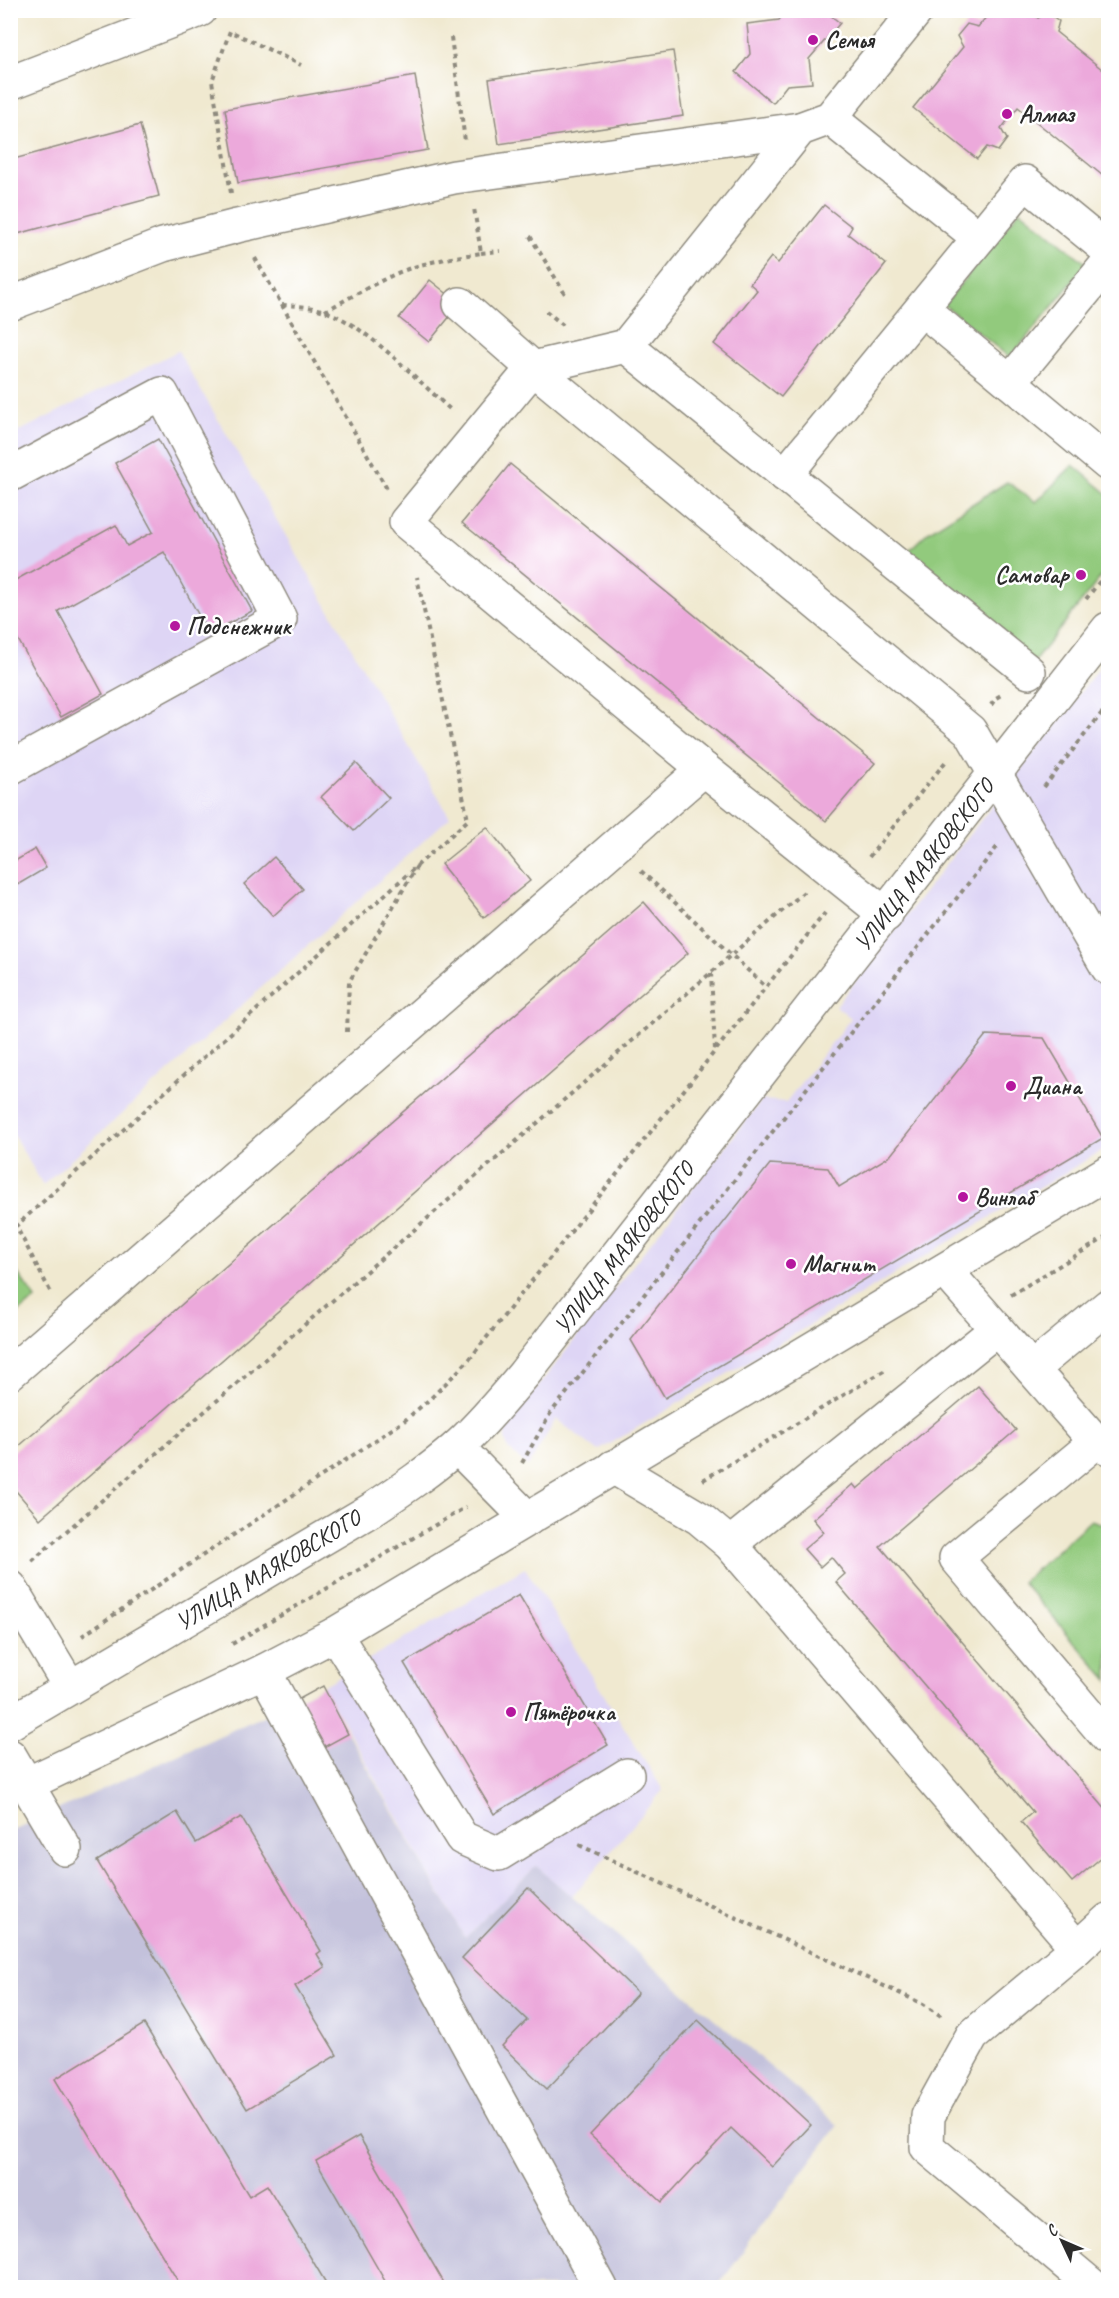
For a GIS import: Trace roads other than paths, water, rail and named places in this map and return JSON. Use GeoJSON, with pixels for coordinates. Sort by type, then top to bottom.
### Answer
{"type":"FeatureCollection","features":[{"type":"Feature","properties":{"kind":"street"},"geometry":{"type":"LineString","coordinates":[[10,83],[200,10]]}},
{"type":"Feature","properties":{"kind":"street"},"geometry":{"type":"LineString","coordinates":[[10,304],[163,245],[237,226],[470,175],[800,129],[830,118],[917,10]]}},
{"type":"Feature","properties":{"kind":"street"},"geometry":{"type":"LineString","coordinates":[[830,118],[980,238]]}},
{"type":"Feature","properties":{"kind":"street"},"geometry":{"type":"LineString","coordinates":[[800,129],[626,346],[533,368],[406,522],[704,769],[886,915]]}},
{"type":"Feature","properties":{"kind":"street"},"geometry":{"type":"LineString","coordinates":[[785,475],[1025,182],[1108,250]]}},
{"type":"Feature","properties":{"kind":"street"},"geometry":{"type":"LineString","coordinates":[[1010,382],[1108,263]]}},
{"type":"Feature","properties":{"kind":"street"},"geometry":{"type":"LineString","coordinates":[[460,304],[533,368],[970,731],[1108,968]]}},
{"type":"Feature","properties":{"kind":"street"},"geometry":{"type":"LineString","coordinates":[[922,309],[1108,464]]}},
{"type":"Feature","properties":{"kind":"street"},"geometry":{"type":"LineString","coordinates":[[626,346],[1029,672]]}},
{"type":"Feature","properties":{"kind":"street"},"geometry":{"type":"LineString","coordinates":[[10,768],[280,619],[162,394],[11,473]]}},
{"type":"Feature","properties":{"kind":"street","name":"УЛИЦА МАЯКОВСКОГО"},"geometry":{"type":"LineString","coordinates":[[10,1723],[371,1510],[417,1479],[457,1447],[486,1419],[886,915],[1108,629]]}},
{"type":"Feature","properties":{"kind":"street"},"geometry":{"type":"LineString","coordinates":[[10,1373],[704,769]]}},
{"type":"Feature","properties":{"kind":"street"},"geometry":{"type":"LineString","coordinates":[[27,1784],[264,1671],[335,1634],[1108,1172]]}},
{"type":"Feature","properties":{"kind":"street"},"geometry":{"type":"LineString","coordinates":[[945,1270],[1102,1445],[956,1558],[1108,1738]]}},
{"type":"Feature","properties":{"kind":"street"},"geometry":{"type":"LineString","coordinates":[[1032,1369],[1108,1306]]}},
{"type":"Feature","properties":{"kind":"street"},"geometry":{"type":"LineString","coordinates":[[730,1544],[997,1329]]}},
{"type":"Feature","properties":{"kind":"street"},"geometry":{"type":"LineString","coordinates":[[457,1447],[528,1519]]}},
{"type":"Feature","properties":{"kind":"street"},"geometry":{"type":"LineString","coordinates":[[613,1467],[699,1518],[730,1544],[1077,1947]]}},
{"type":"Feature","properties":{"kind":"street"},"geometry":{"type":"LineString","coordinates":[[20,1576],[52,1656],[70,1687]]}},
{"type":"Feature","properties":{"kind":"street"},"geometry":{"type":"LineString","coordinates":[[335,1634],[462,1838],[500,1854],[627,1775]]}},
{"type":"Feature","properties":{"kind":"street"},"geometry":{"type":"LineString","coordinates":[[264,1671],[601,2288]]}},
{"type":"Feature","properties":{"kind":"street"},"geometry":{"type":"LineString","coordinates":[[10,1756],[65,1850]]}},
{"type":"Feature","properties":{"kind":"street"},"geometry":{"type":"LineString","coordinates":[[1095,2288],[927,2147],[928,2116],[972,2036],[1108,1920]]}},
{"type":"Feature","properties":{"kind":"place","name":"Семья"},"geometry":{"type":"Point","coordinates":[813,40]}},
{"type":"Feature","properties":{"kind":"place","name":"Алмаз"},"geometry":{"type":"Point","coordinates":[1007,114]}},
{"type":"Feature","properties":{"kind":"place","name":"Самовар"},"geometry":{"type":"Point","coordinates":[1081,575]}},
{"type":"Feature","properties":{"kind":"place","name":"Подснежник"},"geometry":{"type":"Point","coordinates":[175,626]}},
{"type":"Feature","properties":{"kind":"place","name":"Диана"},"geometry":{"type":"Point","coordinates":[1011,1086]}},
{"type":"Feature","properties":{"kind":"place","name":"Винлаб"},"geometry":{"type":"Point","coordinates":[963,1197]}},
{"type":"Feature","properties":{"kind":"place","name":"Магнит"},"geometry":{"type":"Point","coordinates":[791,1264]}},
{"type":"Feature","properties":{"kind":"place","name":"Пятёрочка"},"geometry":{"type":"Point","coordinates":[511,1712]}}]}
